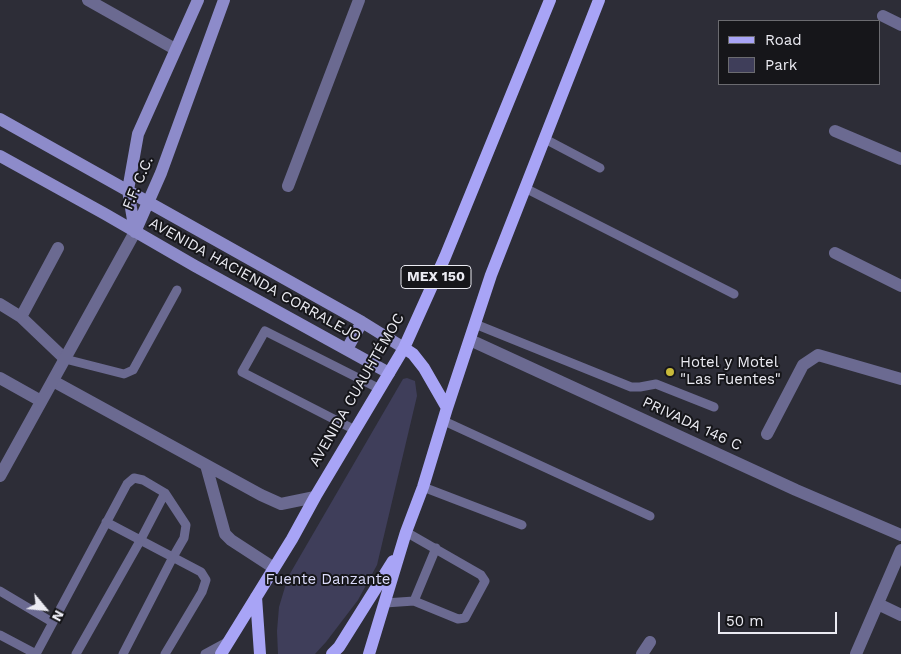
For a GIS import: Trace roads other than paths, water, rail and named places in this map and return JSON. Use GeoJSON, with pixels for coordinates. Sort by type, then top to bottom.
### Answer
{"type":"FeatureCollection","features":[{"type":"Feature","properties":{"kind":"main road","name":"F.F. C.C."},"geometry":{"type":"LineString","coordinates":[[135,232],[128,190],[138,134],[198,0]]}},
{"type":"Feature","properties":{"kind":"main road","name":"F.F. C.C."},"geometry":{"type":"LineString","coordinates":[[135,232],[161,172],[224,0]]}},
{"type":"Feature","properties":{"kind":"main road","name":"AVENIDA CUAUHTÉMOC"},"geometry":{"type":"LineString","coordinates":[[221,654],[404,348],[445,257],[550,0]]}},
{"type":"Feature","properties":{"kind":"main road","name":"MEX 150"},"geometry":{"type":"LineString","coordinates":[[368,654],[406,532],[423,487],[491,275],[599,0]]}},
{"type":"Feature","properties":{"kind":"main road"},"geometry":{"type":"LineString","coordinates":[[0,119],[362,322],[404,348],[413,354],[424,368],[445,415]]}},
{"type":"Feature","properties":{"kind":"main road","name":"AVENIDA HACIENDA CORRALEJO"},"geometry":{"type":"LineString","coordinates":[[0,156],[389,373]]}},
{"type":"Feature","properties":{"kind":"main road"},"geometry":{"type":"LineString","coordinates":[[347,349],[362,322]]}},
{"type":"Feature","properties":{"kind":"main road"},"geometry":{"type":"LineString","coordinates":[[332,654],[339,647],[401,549]]}},
{"type":"Feature","properties":{"kind":"main road"},"geometry":{"type":"LineString","coordinates":[[256,597],[260,654]]}},
{"type":"Feature","properties":{"kind":"street"},"geometry":{"type":"LineString","coordinates":[[88,0],[176,48]]}},
{"type":"Feature","properties":{"kind":"street"},"geometry":{"type":"LineString","coordinates":[[288,186],[359,0]]}},
{"type":"Feature","properties":{"kind":"street"},"geometry":{"type":"LineString","coordinates":[[883,16],[901,25]]}},
{"type":"Feature","properties":{"kind":"street"},"geometry":{"type":"LineString","coordinates":[[834,131],[901,160]]}},
{"type":"Feature","properties":{"kind":"street"},"geometry":{"type":"LineString","coordinates":[[0,476],[135,232]]}},
{"type":"Feature","properties":{"kind":"street"},"geometry":{"type":"LineString","coordinates":[[21,317],[58,248]]}},
{"type":"Feature","properties":{"kind":"street"},"geometry":{"type":"LineString","coordinates":[[835,253],[901,286]]}},
{"type":"Feature","properties":{"kind":"street"},"geometry":{"type":"LineString","coordinates":[[0,304],[21,317],[65,359]]}},
{"type":"Feature","properties":{"kind":"street","name":"PRIVADA 146 C"},"geometry":{"type":"LineString","coordinates":[[470,340],[796,490],[901,535]]}},
{"type":"Feature","properties":{"kind":"street"},"geometry":{"type":"LineString","coordinates":[[767,434],[803,365],[818,354],[901,380]]}},
{"type":"Feature","properties":{"kind":"street"},"geometry":{"type":"LineString","coordinates":[[0,378],[41,401]]}},
{"type":"Feature","properties":{"kind":"street"},"geometry":{"type":"LineString","coordinates":[[53,381],[261,495],[281,504],[315,497]]}},
{"type":"Feature","properties":{"kind":"street"},"geometry":{"type":"LineString","coordinates":[[206,465],[225,534],[231,540],[274,568]]}},
{"type":"Feature","properties":{"kind":"street"},"geometry":{"type":"LineString","coordinates":[[856,654],[901,550]]}},
{"type":"Feature","properties":{"kind":"street"},"geometry":{"type":"LineString","coordinates":[[878,604],[901,615]]}},
{"type":"Feature","properties":{"kind":"street"},"geometry":{"type":"LineString","coordinates":[[642,654],[650,642]]}},
{"type":"Feature","properties":{"kind":"lane"},"geometry":{"type":"LineString","coordinates":[[545,139],[600,168]]}},
{"type":"Feature","properties":{"kind":"lane"},"geometry":{"type":"LineString","coordinates":[[525,188],[734,294]]}},
{"type":"Feature","properties":{"kind":"lane"},"geometry":{"type":"LineString","coordinates":[[65,359],[124,374],[133,370],[177,290]]}},
{"type":"Feature","properties":{"kind":"lane"},"geometry":{"type":"LineString","coordinates":[[475,324],[631,386],[640,387],[656,384],[714,407]]}},
{"type":"Feature","properties":{"kind":"lane"},"geometry":{"type":"LineString","coordinates":[[355,430],[242,372],[265,330],[380,389]]}},
{"type":"Feature","properties":{"kind":"lane"},"geometry":{"type":"LineString","coordinates":[[445,415],[650,516]]}},
{"type":"Feature","properties":{"kind":"lane"},"geometry":{"type":"LineString","coordinates":[[0,635],[36,654],[127,484],[134,478],[143,480],[165,493],[186,525],[184,538],[123,654]]}},
{"type":"Feature","properties":{"kind":"lane"},"geometry":{"type":"LineString","coordinates":[[423,487],[522,525]]}},
{"type":"Feature","properties":{"kind":"lane"},"geometry":{"type":"LineString","coordinates":[[76,654],[165,493]]}},
{"type":"Feature","properties":{"kind":"lane"},"geometry":{"type":"LineString","coordinates":[[106,522],[200,572],[206,580],[202,592],[166,654]]}},
{"type":"Feature","properties":{"kind":"lane"},"geometry":{"type":"LineString","coordinates":[[385,603],[414,601],[458,619],[465,618],[485,581],[481,574],[406,532]]}},
{"type":"Feature","properties":{"kind":"lane"},"geometry":{"type":"LineString","coordinates":[[414,601],[436,548]]}},
{"type":"Feature","properties":{"kind":"lane"},"geometry":{"type":"LineString","coordinates":[[0,591],[52,622]]}},
{"type":"Feature","properties":{"kind":"lane"},"geometry":{"type":"LineString","coordinates":[[206,654],[229,641]]}},
{"type":"Feature","properties":{"kind":"place","name":"Hotel y Motel \"Las Fuentes\""},"geometry":{"type":"Point","coordinates":[670,372]}},
{"type":"Feature","properties":{"kind":"park label","name":"Fuente Danzante"},"geometry":{"type":"Point","coordinates":[328,580]}}]}
